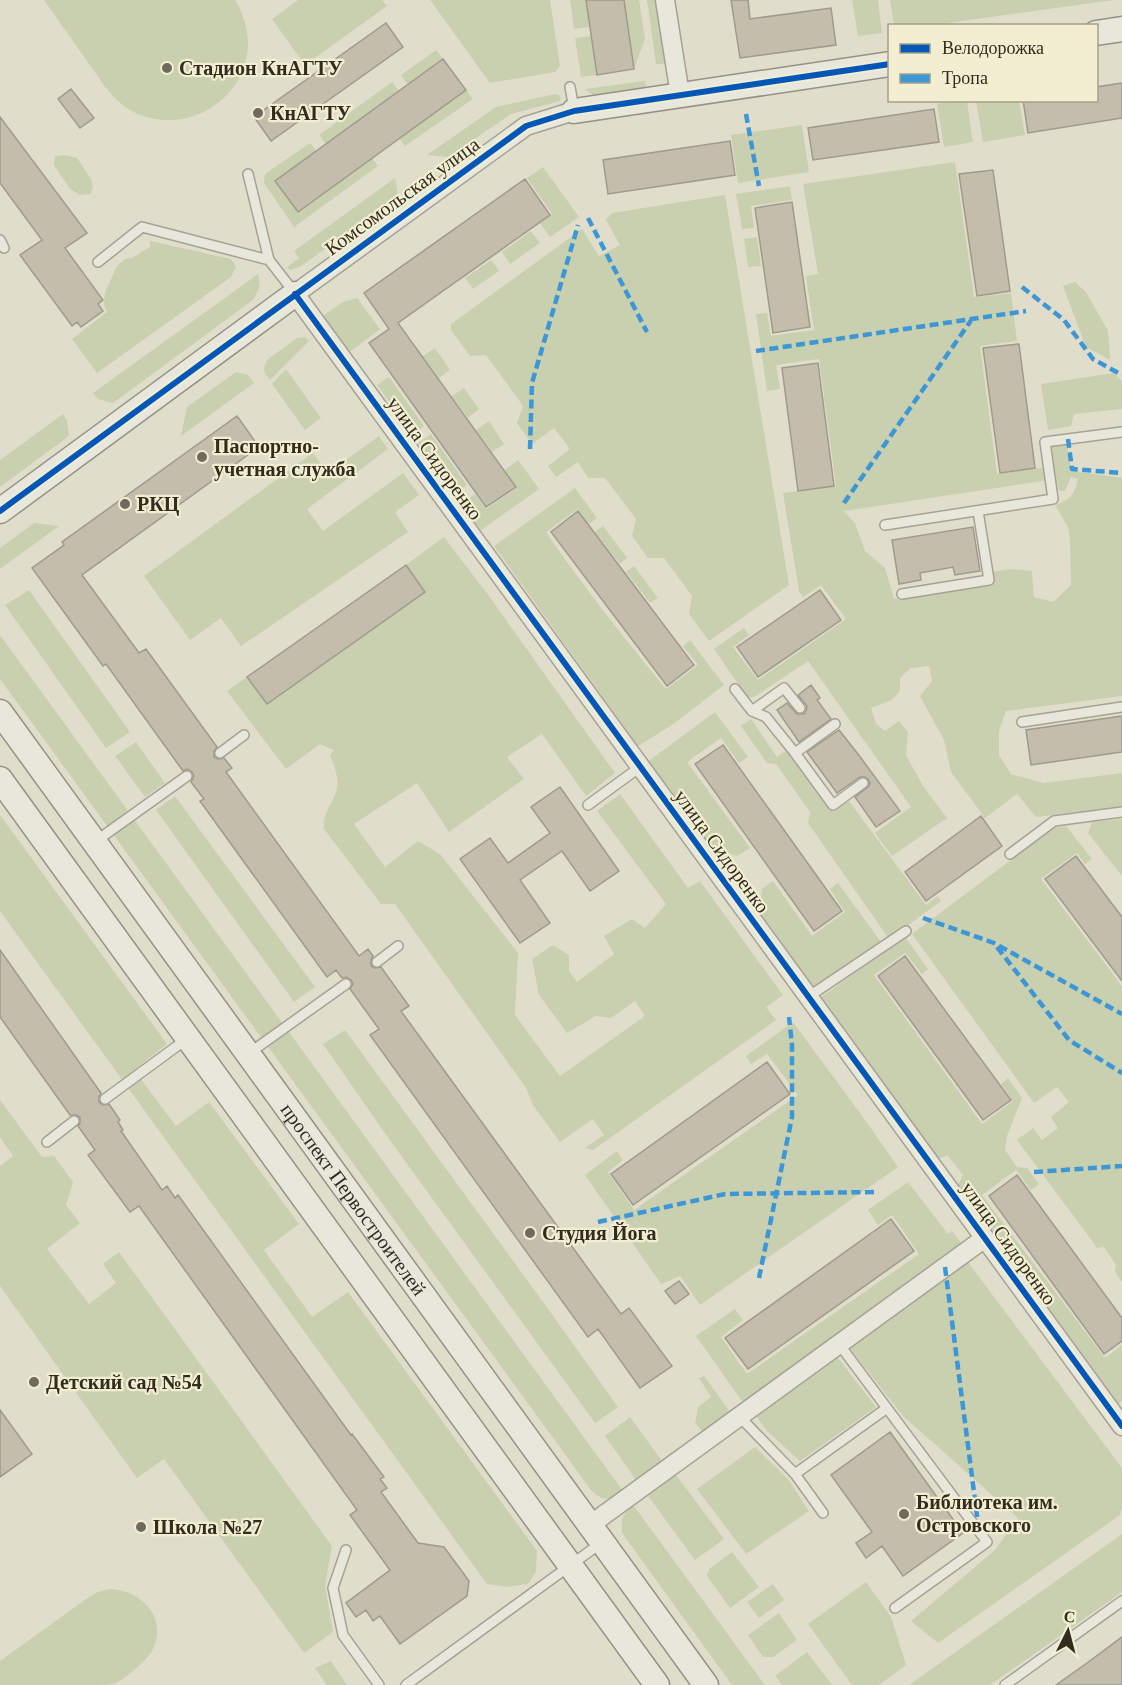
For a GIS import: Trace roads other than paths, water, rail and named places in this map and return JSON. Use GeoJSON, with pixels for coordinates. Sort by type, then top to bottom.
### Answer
{"type":"FeatureCollection","features":[{"type":"Feature","properties":{"kind":"main road"},"geometry":{"type":"LineString","coordinates":[[1098,33],[1122,29]]}},
{"type":"Feature","properties":{"kind":"main road","name":"Комсомольская улица"},"geometry":{"type":"LineString","coordinates":[[574,111],[888,64]]}},
{"type":"Feature","properties":{"kind":"main road","name":"Комсомольская улица"},"geometry":{"type":"LineString","coordinates":[[0,511],[295,294]]}},
{"type":"Feature","properties":{"kind":"main road","name":"проспект Первостроителей"},"geometry":{"type":"LineString","coordinates":[[0,712],[706,1685]]}},
{"type":"Feature","properties":{"kind":"main road","name":"проспект Первостроителей"},"geometry":{"type":"LineString","coordinates":[[0,779],[657,1685]]}},
{"type":"Feature","properties":{"kind":"main road"},"geometry":{"type":"LineString","coordinates":[[62,865],[94,842]]}},
{"type":"Feature","properties":{"kind":"main road"},"geometry":{"type":"LineString","coordinates":[[188,1038],[220,1016]]}},
{"type":"Feature","properties":{"kind":"main road"},"geometry":{"type":"LineString","coordinates":[[216,1077],[248,1054]]}},
{"type":"Feature","properties":{"kind":"main road"},"geometry":{"type":"LineString","coordinates":[[564,1557],[596,1533]]}},
{"type":"Feature","properties":{"kind":"street"},"geometry":{"type":"LineString","coordinates":[[665,0],[680,95]]}},
{"type":"Feature","properties":{"kind":"street","name":"Комсомольская улица"},"geometry":{"type":"LineString","coordinates":[[295,294],[526,126],[574,111]]}},
{"type":"Feature","properties":{"kind":"street","name":"улица Сидоренко"},"geometry":{"type":"LineString","coordinates":[[295,294],[1122,1426]]}},
{"type":"Feature","properties":{"kind":"street"},"geometry":{"type":"LineString","coordinates":[[596,1533],[739,1416],[985,1238]]}},
{"type":"Feature","properties":{"kind":"lane"},"geometry":{"type":"LineString","coordinates":[[570,87],[574,111]]}},
{"type":"Feature","properties":{"kind":"lane"},"geometry":{"type":"LineString","coordinates":[[248,174],[269,260],[295,294]]}},
{"type":"Feature","properties":{"kind":"lane"},"geometry":{"type":"LineString","coordinates":[[98,262],[142,227],[269,260]]}},
{"type":"Feature","properties":{"kind":"lane"},"geometry":{"type":"LineString","coordinates":[[885,525],[1053,500],[1045,442],[1122,432]]}},
{"type":"Feature","properties":{"kind":"lane"},"geometry":{"type":"LineString","coordinates":[[902,594],[988,580],[978,511]]}},
{"type":"Feature","properties":{"kind":"lane"},"geometry":{"type":"LineString","coordinates":[[752,711],[784,688],[800,708]]}},
{"type":"Feature","properties":{"kind":"lane"},"geometry":{"type":"LineString","coordinates":[[735,689],[752,711],[766,717],[833,805],[863,783]]}},
{"type":"Feature","properties":{"kind":"lane"},"geometry":{"type":"LineString","coordinates":[[1022,722],[1122,707]]}},
{"type":"Feature","properties":{"kind":"lane"},"geometry":{"type":"LineString","coordinates":[[795,753],[835,724]]}},
{"type":"Feature","properties":{"kind":"lane"},"geometry":{"type":"LineString","coordinates":[[220,753],[244,735]]}},
{"type":"Feature","properties":{"kind":"lane"},"geometry":{"type":"LineString","coordinates":[[588,805],[640,767]]}},
{"type":"Feature","properties":{"kind":"lane"},"geometry":{"type":"LineString","coordinates":[[94,842],[187,776]]}},
{"type":"Feature","properties":{"kind":"lane"},"geometry":{"type":"LineString","coordinates":[[1010,854],[1054,821],[1122,812]]}},
{"type":"Feature","properties":{"kind":"lane"},"geometry":{"type":"LineString","coordinates":[[808,997],[906,931]]}},
{"type":"Feature","properties":{"kind":"lane"},"geometry":{"type":"LineString","coordinates":[[377,962],[398,946]]}},
{"type":"Feature","properties":{"kind":"lane"},"geometry":{"type":"LineString","coordinates":[[248,1054],[346,984]]}},
{"type":"Feature","properties":{"kind":"lane"},"geometry":{"type":"LineString","coordinates":[[105,1099],[188,1038]]}},
{"type":"Feature","properties":{"kind":"lane"},"geometry":{"type":"LineString","coordinates":[[47,1142],[74,1121]]}},
{"type":"Feature","properties":{"kind":"lane"},"geometry":{"type":"LineString","coordinates":[[839,1344],[987,1542],[895,1608]]}},
{"type":"Feature","properties":{"kind":"lane"},"geometry":{"type":"LineString","coordinates":[[795,1474],[887,1408]]}},
{"type":"Feature","properties":{"kind":"lane"},"geometry":{"type":"LineString","coordinates":[[739,1416],[795,1474],[823,1513]]}},
{"type":"Feature","properties":{"kind":"lane"},"geometry":{"type":"LineString","coordinates":[[346,1550],[333,1588],[343,1635],[379,1685]]}},
{"type":"Feature","properties":{"kind":"lane"},"geometry":{"type":"LineString","coordinates":[[406,1685],[487,1633],[564,1557]]}},
{"type":"Feature","properties":{"kind":"lane"},"geometry":{"type":"LineString","coordinates":[[1005,1685],[1122,1601]]}},
{"type":"Feature","properties":{"kind":"place","name":"Стадион КнАГТУ"},"geometry":{"type":"Point","coordinates":[167,68]}},
{"type":"Feature","properties":{"kind":"place","name":"КнАГТУ"},"geometry":{"type":"Point","coordinates":[258,113]}},
{"type":"Feature","properties":{"kind":"place","name":"Паспортно- учетная служба"},"geometry":{"type":"Point","coordinates":[202,457]}},
{"type":"Feature","properties":{"kind":"place","name":"РКЦ"},"geometry":{"type":"Point","coordinates":[125,504]}},
{"type":"Feature","properties":{"kind":"place","name":"Студия Йога"},"geometry":{"type":"Point","coordinates":[530,1233]}},
{"type":"Feature","properties":{"kind":"place","name":"Детский сад №54"},"geometry":{"type":"Point","coordinates":[34,1382]}},
{"type":"Feature","properties":{"kind":"place","name":"Библиотека им. Островского"},"geometry":{"type":"Point","coordinates":[904,1514]}},
{"type":"Feature","properties":{"kind":"place","name":"Школа №27"},"geometry":{"type":"Point","coordinates":[141,1527]}}]}
